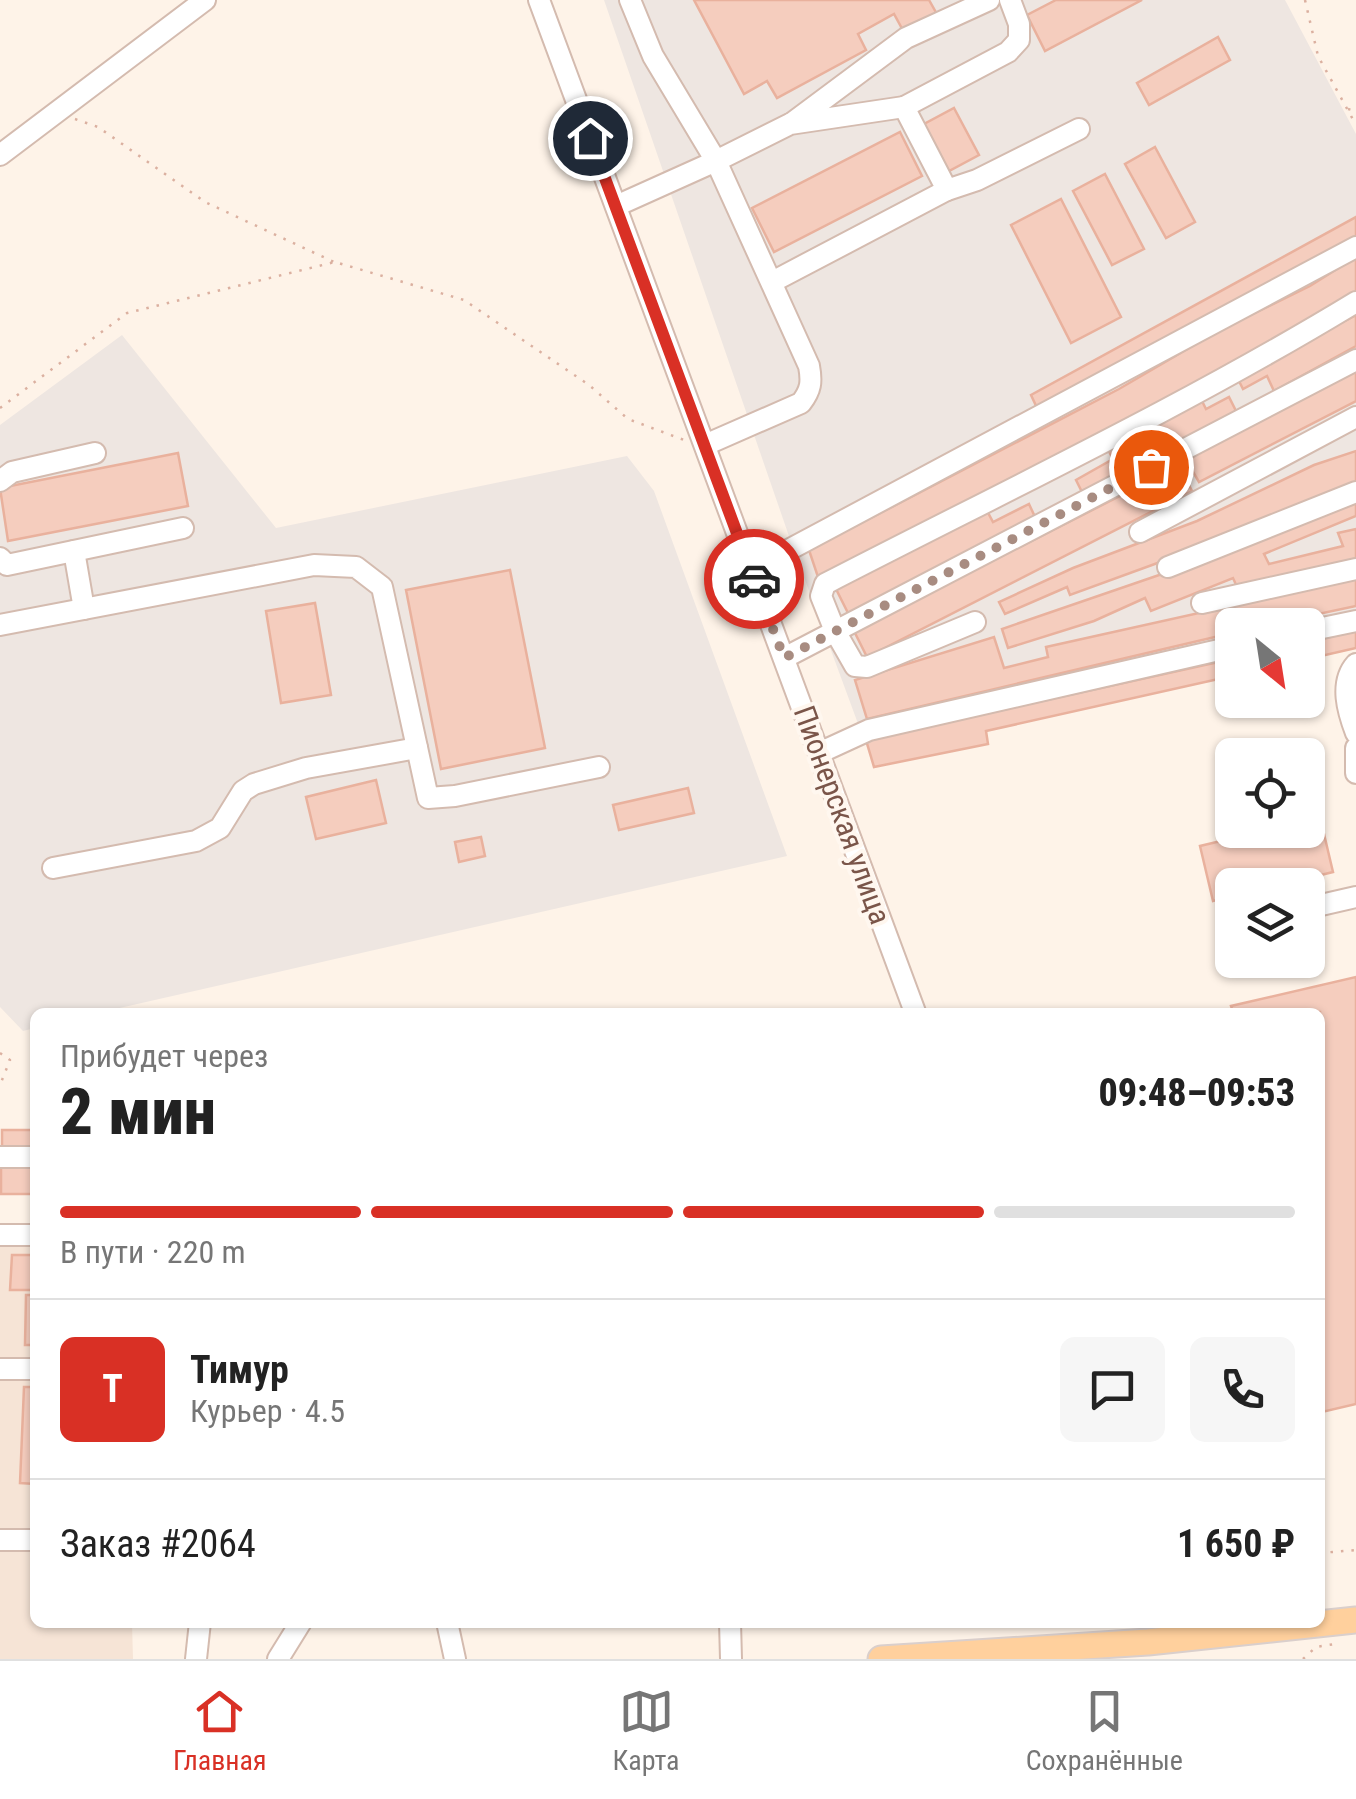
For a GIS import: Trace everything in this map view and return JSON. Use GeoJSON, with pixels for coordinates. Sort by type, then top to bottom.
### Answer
{"type":"FeatureCollection","features":[{"type":"Feature","properties":{"kind":"main road"},"geometry":{"type":"LineString","coordinates":[[1325,1623],[1356,1620]]}},
{"type":"Feature","properties":{"kind":"main road"},"geometry":{"type":"LineString","coordinates":[[881,1659],[1277,1628]]}},
{"type":"Feature","properties":{"kind":"street"},"geometry":{"type":"LineString","coordinates":[[0,155],[205,0]]}},
{"type":"Feature","properties":{"kind":"street","name":"Пионерская улица"},"geometry":{"type":"LineString","coordinates":[[539,0],[914,1008]]}},
{"type":"Feature","properties":{"kind":"street"},"geometry":{"type":"LineString","coordinates":[[630,0],[654,56],[716,161],[810,366],[809,393],[789,411],[705,446]]}},
{"type":"Feature","properties":{"kind":"street"},"geometry":{"type":"LineString","coordinates":[[616,206],[790,124],[906,38],[989,0]]}},
{"type":"Feature","properties":{"kind":"street"},"geometry":{"type":"LineString","coordinates":[[790,124],[904,108],[1008,52],[1019,40],[1020,24],[1010,0]]}},
{"type":"Feature","properties":{"kind":"street"},"geometry":{"type":"LineString","coordinates":[[904,108],[948,190]]}},
{"type":"Feature","properties":{"kind":"street"},"geometry":{"type":"LineString","coordinates":[[772,282],[948,190],[977,180],[1079,129]]}},
{"type":"Feature","properties":{"kind":"street"},"geometry":{"type":"LineString","coordinates":[[751,570],[1356,247]]}},
{"type":"Feature","properties":{"kind":"street"},"geometry":{"type":"LineString","coordinates":[[975,622],[867,667],[855,666],[821,596],[825,584],[1102,441],[1356,302]]}},
{"type":"Feature","properties":{"kind":"street"},"geometry":{"type":"LineString","coordinates":[[784,658],[1356,360]]}},
{"type":"Feature","properties":{"kind":"street"},"geometry":{"type":"LineString","coordinates":[[1140,532],[1356,417]]}},
{"type":"Feature","properties":{"kind":"street"},"geometry":{"type":"LineString","coordinates":[[0,481],[12,472],[96,454]]}},
{"type":"Feature","properties":{"kind":"street"},"geometry":{"type":"LineString","coordinates":[[1168,567],[1356,492]]}},
{"type":"Feature","properties":{"kind":"street"},"geometry":{"type":"LineString","coordinates":[[0,558],[8,565],[183,528]]}},
{"type":"Feature","properties":{"kind":"street"},"geometry":{"type":"LineString","coordinates":[[74,551],[84,609]]}},
{"type":"Feature","properties":{"kind":"street"},"geometry":{"type":"LineString","coordinates":[[0,625],[314,566],[356,567],[382,587],[428,798],[599,767]]}},
{"type":"Feature","properties":{"kind":"street"},"geometry":{"type":"LineString","coordinates":[[1202,603],[1356,570]]}},
{"type":"Feature","properties":{"kind":"street"},"geometry":{"type":"LineString","coordinates":[[1325,627],[1356,621]]}},
{"type":"Feature","properties":{"kind":"street"},"geometry":{"type":"LineString","coordinates":[[820,753],[869,730],[1215,651]]}},
{"type":"Feature","properties":{"kind":"street"},"geometry":{"type":"LineString","coordinates":[[1356,664],[1346,683],[1346,699],[1356,733]]}},
{"type":"Feature","properties":{"kind":"street"},"geometry":{"type":"LineString","coordinates":[[53,868],[196,842],[220,828],[244,791],[254,784],[306,768],[417,748]]}},
{"type":"Feature","properties":{"kind":"street"},"geometry":{"type":"LineString","coordinates":[[1356,748],[1356,773]]}},
{"type":"Feature","properties":{"kind":"street"},"geometry":{"type":"LineString","coordinates":[[1325,904],[1356,897]]}},
{"type":"Feature","properties":{"kind":"street"},"geometry":{"type":"LineString","coordinates":[[0,1157],[30,1157]]}},
{"type":"Feature","properties":{"kind":"street"},"geometry":{"type":"LineString","coordinates":[[0,1235],[30,1234]]}},
{"type":"Feature","properties":{"kind":"street"},"geometry":{"type":"LineString","coordinates":[[0,1369],[30,1369]]}},
{"type":"Feature","properties":{"kind":"street"},"geometry":{"type":"LineString","coordinates":[[0,1540],[30,1540]]}},
{"type":"Feature","properties":{"kind":"street"},"geometry":{"type":"LineString","coordinates":[[196,1659],[199,1628]]}},
{"type":"Feature","properties":{"kind":"street"},"geometry":{"type":"LineString","coordinates":[[278,1659],[296,1628]]}},
{"type":"Feature","properties":{"kind":"street"},"geometry":{"type":"LineString","coordinates":[[449,1628],[455,1659]]}},
{"type":"Feature","properties":{"kind":"street"},"geometry":{"type":"LineString","coordinates":[[730,1628],[731,1659]]}},
{"type":"Feature","properties":{"kind":"path"},"geometry":{"type":"LineString","coordinates":[[1304,0],[1318,56],[1356,125]]}},
{"type":"Feature","properties":{"kind":"path"},"geometry":{"type":"LineString","coordinates":[[1346,108],[1356,111]]}},
{"type":"Feature","properties":{"kind":"path"},"geometry":{"type":"LineString","coordinates":[[57,112],[98,127],[206,202],[335,262],[464,300],[589,385],[628,419],[672,438],[705,446]]}},
{"type":"Feature","properties":{"kind":"path"},"geometry":{"type":"LineString","coordinates":[[0,408],[127,313],[335,262]]}},
{"type":"Feature","properties":{"kind":"path"},"geometry":{"type":"LineString","coordinates":[[0,1053],[10,1060],[0,1085]]}},
{"type":"Feature","properties":{"kind":"path"},"geometry":{"type":"LineString","coordinates":[[1325,1552],[1356,1550]]}},
{"type":"Feature","properties":{"kind":"path"},"geometry":{"type":"LineString","coordinates":[[1303,1659],[1316,1647],[1341,1642]]}},
{"type":"Feature","properties":{"kind":"shaded area"},"geometry":{"type":"Polygon","coordinates":[[[604,0],[1285,0],[1356,134],[1356,648],[1325,655],[1325,608],[1215,608],[1215,680],[986,731],[988,744],[874,767],[791,542],[604,0]]]}},
{"type":"Feature","properties":{"kind":"shaded area"},"geometry":{"type":"Polygon","coordinates":[[[122,335],[276,528],[627,456],[654,491],[787,856],[120,1008],[30,1008],[30,1029],[23,1031],[0,1007],[0,425],[122,335]]]}},
{"type":"Feature","properties":{"kind":"shaded area"},"geometry":{"type":"Polygon","coordinates":[[[0,1242],[30,1243],[30,1628],[132,1628],[133,1659],[0,1659],[0,1242]]]}},
{"type":"Feature","properties":{"kind":"building"},"geometry":{"type":"Polygon","coordinates":[[[694,0],[929,0],[938,16],[905,34],[894,14],[858,34],[866,50],[777,98],[767,81],[744,94],[694,0]]]}},
{"type":"Feature","properties":{"kind":"building"},"geometry":{"type":"Polygon","coordinates":[[[1056,0],[1142,0],[1045,51],[1027,15],[1056,0]]]}},
{"type":"Feature","properties":{"kind":"building"},"geometry":{"type":"Polygon","coordinates":[[[1218,37],[1230,60],[1149,105],[1137,83],[1218,37]]]}},
{"type":"Feature","properties":{"kind":"building"},"geometry":{"type":"Polygon","coordinates":[[[954,108],[979,155],[949,171],[924,124],[954,108]]]}},
{"type":"Feature","properties":{"kind":"building"},"geometry":{"type":"Polygon","coordinates":[[[900,132],[922,176],[774,252],[752,208],[900,132]]]}},
{"type":"Feature","properties":{"kind":"building"},"geometry":{"type":"Polygon","coordinates":[[[1155,147],[1195,222],[1166,238],[1125,164],[1155,147]]]}},
{"type":"Feature","properties":{"kind":"building"},"geometry":{"type":"Polygon","coordinates":[[[1105,174],[1144,249],[1112,265],[1073,191],[1105,174]]]}},
{"type":"Feature","properties":{"kind":"building"},"geometry":{"type":"Polygon","coordinates":[[[1061,199],[1121,317],[1071,343],[1011,225],[1061,199]]]}},
{"type":"Feature","properties":{"kind":"building"},"geometry":{"type":"Polygon","coordinates":[[[1356,217],[1356,236],[1038,410],[1031,395],[1356,217]]]}},
{"type":"Feature","properties":{"kind":"building"},"geometry":{"type":"Polygon","coordinates":[[[1356,257],[1356,294],[1108,430],[818,577],[809,550],[1119,389],[1356,257]]]}},
{"type":"Feature","properties":{"kind":"building"},"geometry":{"type":"Polygon","coordinates":[[[1356,315],[1356,346],[1274,391],[1267,376],[1243,389],[1237,377],[1356,315]]]}},
{"type":"Feature","properties":{"kind":"building"},"geometry":{"type":"Polygon","coordinates":[[[1356,369],[1356,401],[1199,482],[1186,460],[1356,369]]]}},
{"type":"Feature","properties":{"kind":"building"},"geometry":{"type":"Polygon","coordinates":[[[1199,395],[1206,409],[1229,397],[1236,411],[1083,494],[1076,480],[1113,459],[1106,446],[1199,395]]]}},
{"type":"Feature","properties":{"kind":"building"},"geometry":{"type":"Polygon","coordinates":[[[1356,451],[1356,483],[1070,595],[1067,587],[1005,614],[999,602],[1073,568],[1197,521],[1314,465],[1356,451]]]}},
{"type":"Feature","properties":{"kind":"building"},"geometry":{"type":"Polygon","coordinates":[[[178,453],[188,506],[8,541],[0,488],[178,453]]]}},
{"type":"Feature","properties":{"kind":"building"},"geometry":{"type":"Polygon","coordinates":[[[1179,466],[1192,491],[867,657],[854,631],[1179,466]]]}},
{"type":"Feature","properties":{"kind":"building"},"geometry":{"type":"Polygon","coordinates":[[[1356,500],[1356,516],[1264,554],[1269,564],[1343,546],[1338,533],[1356,529],[1356,561],[1238,589],[1233,578],[1151,611],[1145,598],[1094,621],[1008,648],[1002,629],[1232,550],[1356,500]]]}},
{"type":"Feature","properties":{"kind":"building"},"geometry":{"type":"Polygon","coordinates":[[[1029,504],[1035,517],[849,615],[836,589],[986,509],[993,522],[1029,504]]]}},
{"type":"Feature","properties":{"kind":"building"},"geometry":{"type":"Polygon","coordinates":[[[510,570],[545,748],[441,769],[406,590],[510,570]]]}},
{"type":"Feature","properties":{"kind":"building"},"geometry":{"type":"Polygon","coordinates":[[[1356,578],[1356,606],[1325,613],[1325,608],[1221,608],[1356,578]]]}},
{"type":"Feature","properties":{"kind":"building"},"geometry":{"type":"Polygon","coordinates":[[[315,603],[331,695],[281,703],[266,611],[315,603]]]}},
{"type":"Feature","properties":{"kind":"building"},"geometry":{"type":"Polygon","coordinates":[[[1215,609],[1215,637],[867,719],[855,680],[994,637],[1004,668],[1048,657],[1046,647],[1215,609]]]}},
{"type":"Feature","properties":{"kind":"building"},"geometry":{"type":"Polygon","coordinates":[[[1356,631],[1356,648],[1325,655],[1325,638],[1356,631]]]}},
{"type":"Feature","properties":{"kind":"building"},"geometry":{"type":"Polygon","coordinates":[[[1215,663],[1215,680],[986,731],[988,744],[874,767],[866,740],[1215,663]]]}},
{"type":"Feature","properties":{"kind":"building"},"geometry":{"type":"Polygon","coordinates":[[[376,780],[386,823],[316,839],[306,797],[376,780]]]}},
{"type":"Feature","properties":{"kind":"building"},"geometry":{"type":"Polygon","coordinates":[[[688,788],[694,813],[619,830],[613,805],[688,788]]]}},
{"type":"Feature","properties":{"kind":"building"},"geometry":{"type":"Polygon","coordinates":[[[481,837],[485,856],[459,862],[455,842],[481,837]]]}},
{"type":"Feature","properties":{"kind":"building"},"geometry":{"type":"Polygon","coordinates":[[[1325,838],[1333,872],[1325,874],[1325,868],[1215,868],[1213,901],[1200,846],[1215,842],[1215,848],[1325,848],[1325,838]]]}},
{"type":"Feature","properties":{"kind":"building"},"geometry":{"type":"Polygon","coordinates":[[[1356,977],[1356,1404],[1325,1411],[1325,1008],[1231,1006],[1356,977]]]}},
{"type":"Feature","properties":{"kind":"building"},"geometry":{"type":"Polygon","coordinates":[[[2,1130],[30,1130],[30,1147],[2,1147],[2,1130]]]}},
{"type":"Feature","properties":{"kind":"building"},"geometry":{"type":"Polygon","coordinates":[[[1,1166],[30,1166],[30,1194],[1,1194],[1,1166]]]}},
{"type":"Feature","properties":{"kind":"building"},"geometry":{"type":"Polygon","coordinates":[[[12,1255],[30,1255],[30,1290],[10,1290],[12,1255]]]}},
{"type":"Feature","properties":{"kind":"building"},"geometry":{"type":"Polygon","coordinates":[[[26,1295],[30,1295],[30,1345],[25,1345],[26,1295]]]}},
{"type":"Feature","properties":{"kind":"building"},"geometry":{"type":"Polygon","coordinates":[[[24,1387],[30,1387],[30,1484],[20,1483],[24,1387]]]}},
{"type":"Feature","properties":{"kind":"way so far"},"geometry":{"type":"LineString","coordinates":[[754,579],[784,658],[1151,467]]}},
{"type":"Feature","properties":{"kind":"route"},"geometry":{"type":"LineString","coordinates":[[590,138],[754,579]]}}]}
